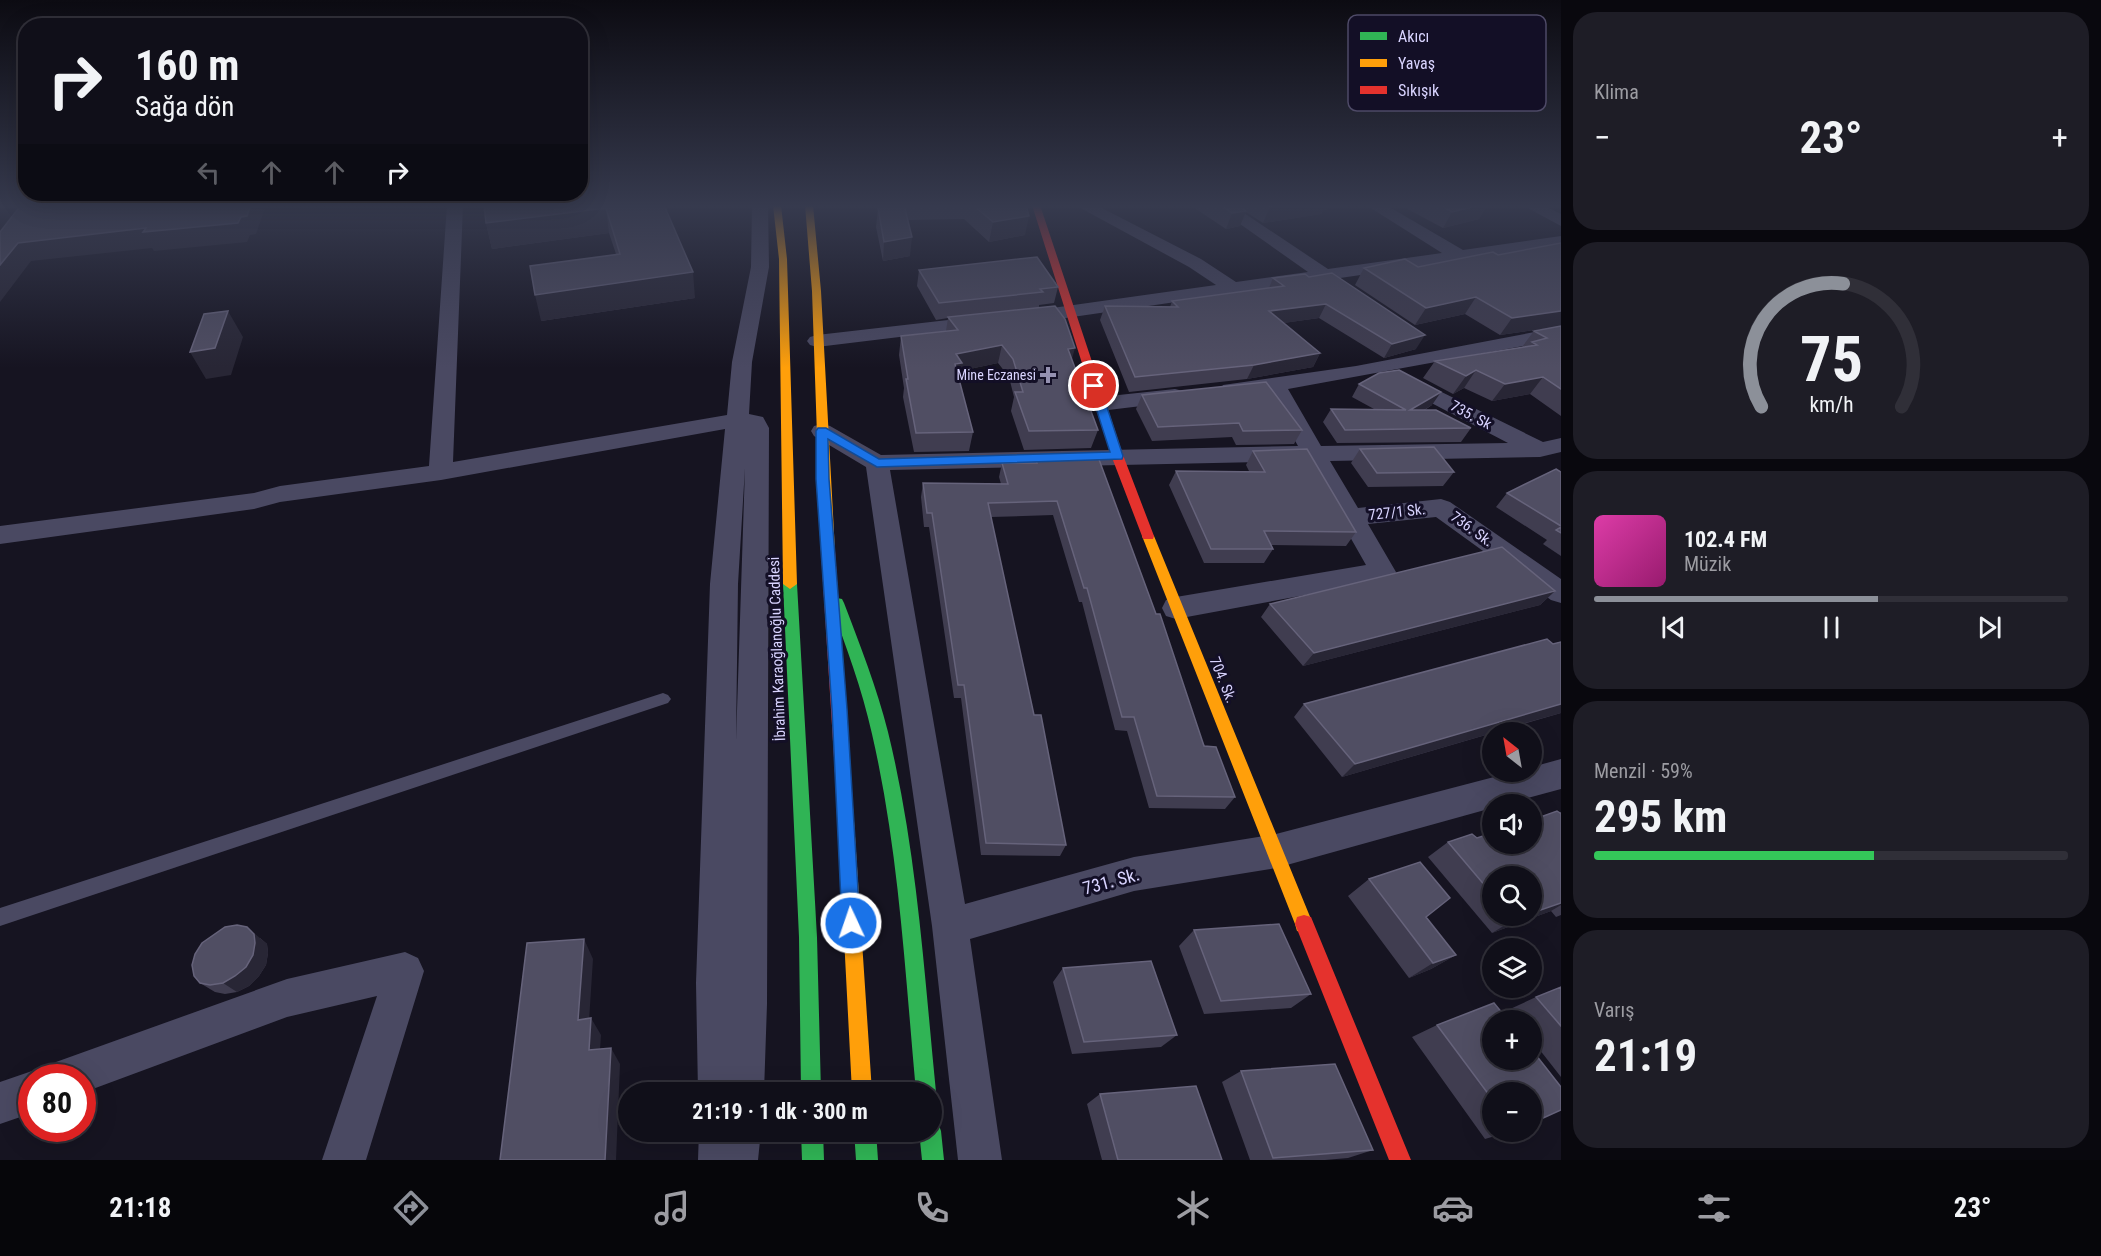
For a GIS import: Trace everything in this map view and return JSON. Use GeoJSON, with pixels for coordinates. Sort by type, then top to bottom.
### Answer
{"type":"FeatureCollection","features":[{"type":"Feature","properties":{"kind":"main road","name":"İbrahim Karaoğlanoğlu Caddesi"},"geometry":{"type":"LineString","coordinates":[[783,259],[792,653],[808,937],[811,1082]]}},
{"type":"Feature","properties":{"kind":"main road"},"geometry":{"type":"LineString","coordinates":[[815,259],[829,580],[840,709],[861,1082]]}},
{"type":"Feature","properties":{"kind":"main road","name":"704. Sk."},"geometry":{"type":"LineString","coordinates":[[1053,259],[1118,456],[1176,608],[1400,1160]]}},
{"type":"Feature","properties":{"kind":"main road"},"geometry":{"type":"LineString","coordinates":[[829,580],[867,684],[883,754],[903,869],[925,1082]]}},
{"type":"Feature","properties":{"kind":"main road"},"geometry":{"type":"LineString","coordinates":[[812,1142],[813,1160]]}},
{"type":"Feature","properties":{"kind":"main road"},"geometry":{"type":"LineString","coordinates":[[866,1142],[867,1160]]}},
{"type":"Feature","properties":{"kind":"main road"},"geometry":{"type":"LineString","coordinates":[[931,1142],[933,1160]]}},
{"type":"Feature","properties":{"kind":"street"},"geometry":{"type":"LineString","coordinates":[[441,472],[452,259]]}},
{"type":"Feature","properties":{"kind":"street"},"geometry":{"type":"LineString","coordinates":[[738,420],[742,362],[760,259]]}},
{"type":"Feature","properties":{"kind":"street"},"geometry":{"type":"LineString","coordinates":[[1187,259],[1233,288]]}},
{"type":"Feature","properties":{"kind":"street"},"geometry":{"type":"LineString","coordinates":[[1301,259],[1344,288]]}},
{"type":"Feature","properties":{"kind":"street"},"geometry":{"type":"LineString","coordinates":[[1024,318],[1432,259]]}},
{"type":"Feature","properties":{"kind":"street"},"geometry":{"type":"LineString","coordinates":[[817,341],[1001,320]]}},
{"type":"Feature","properties":{"kind":"street"},"geometry":{"type":"LineString","coordinates":[[1216,392],[1275,386],[1383,368],[1441,354],[1561,333]]}},
{"type":"Feature","properties":{"kind":"street"},"geometry":{"type":"LineString","coordinates":[[1422,341],[1441,354]]}},
{"type":"Feature","properties":{"kind":"street","name":"735. Sk"},"geometry":{"type":"LineString","coordinates":[[1383,368],[1554,452]]}},
{"type":"Feature","properties":{"kind":"street"},"geometry":{"type":"LineString","coordinates":[[1176,608],[1383,572],[1316,453],[1275,386]]}},
{"type":"Feature","properties":{"kind":"street"},"geometry":{"type":"LineString","coordinates":[[1100,404],[1193,394]]}},
{"type":"Feature","properties":{"kind":"street"},"geometry":{"type":"LineString","coordinates":[[0,535],[254,501],[280,494],[441,472],[738,420],[755,422],[758,428],[737,673],[715,983],[719,1082]]}},
{"type":"Feature","properties":{"kind":"street"},"geometry":{"type":"LineString","coordinates":[[822,431],[877,463],[1118,456],[1554,452]]}},
{"type":"Feature","properties":{"kind":"street"},"geometry":{"type":"LineString","coordinates":[[877,463],[950,926],[980,1160]]}},
{"type":"Feature","properties":{"kind":"street","name":"727/1 Sk."},"geometry":{"type":"LineString","coordinates":[[1352,517],[1441,508]]}},
{"type":"Feature","properties":{"kind":"street","name":"736. Sk."},"geometry":{"type":"LineString","coordinates":[[1441,508],[1561,593]]}},
{"type":"Feature","properties":{"kind":"street"},"geometry":{"type":"LineString","coordinates":[[737,673],[747,1004],[743,1082]]}},
{"type":"Feature","properties":{"kind":"street","name":"731. Sk."},"geometry":{"type":"LineString","coordinates":[[950,926],[1134,874],[1275,851],[1561,774]]}},
{"type":"Feature","properties":{"kind":"street"},"geometry":{"type":"LineString","coordinates":[[96,1068],[287,998],[405,971],[344,1160]]}},
{"type":"Feature","properties":{"kind":"street"},"geometry":{"type":"LineString","coordinates":[[0,1103],[18,1097]]}},
{"type":"Feature","properties":{"kind":"street"},"geometry":{"type":"LineString","coordinates":[[720,1142],[720,1160]]}},
{"type":"Feature","properties":{"kind":"street"},"geometry":{"type":"LineString","coordinates":[[736,1160],[738,1142]]}},
{"type":"Feature","properties":{"kind":"lane"},"geometry":{"type":"LineString","coordinates":[[0,917],[663,699]]}},
{"type":"Feature","properties":{"kind":"building"},"geometry":{"type":"Polygon","coordinates":[[[582,259],[687,259],[693,272],[535,295],[530,266],[582,259]]]}},
{"type":"Feature","properties":{"kind":"building"},"geometry":{"type":"Polygon","coordinates":[[[1018,259],[1038,259],[1058,287],[1040,289],[1043,292],[939,303],[919,270],[1018,259]]]}},
{"type":"Feature","properties":{"kind":"building"},"geometry":{"type":"Polygon","coordinates":[[[1404,259],[1418,267],[1457,259],[1561,259],[1561,311],[1512,318],[1476,297],[1426,308],[1364,268],[1404,259]]]}},
{"type":"Feature","properties":{"kind":"building"},"geometry":{"type":"Polygon","coordinates":[[[1332,273],[1425,335],[1392,344],[1326,304],[1269,311],[1320,353],[1254,365],[1135,377],[1105,306],[1178,307],[1172,301],[1284,286],[1273,278],[1305,274],[1309,277],[1332,273]]]}},
{"type":"Feature","properties":{"kind":"building"},"geometry":{"type":"Polygon","coordinates":[[[1055,306],[1065,319],[1075,348],[1068,349],[1098,430],[1029,431],[1015,392],[1023,392],[1013,359],[1002,345],[956,354],[962,363],[955,364],[973,432],[916,433],[901,336],[958,330],[948,317],[1055,306]]]}},
{"type":"Feature","properties":{"kind":"building"},"geometry":{"type":"Polygon","coordinates":[[[228,311],[215,348],[190,352],[204,314],[228,311]]]}},
{"type":"Feature","properties":{"kind":"building"},"geometry":{"type":"Polygon","coordinates":[[[1561,326],[1561,389],[1543,377],[1505,384],[1476,370],[1466,376],[1435,361],[1537,345],[1532,342],[1547,338],[1534,331],[1561,326]]]}},
{"type":"Feature","properties":{"kind":"building"},"geometry":{"type":"Polygon","coordinates":[[[1399,370],[1441,392],[1410,410],[1436,410],[1471,428],[1345,430],[1331,409],[1406,410],[1359,384],[1379,373],[1399,370]]]}},
{"type":"Feature","properties":{"kind":"building"},"geometry":{"type":"Polygon","coordinates":[[[1266,382],[1302,430],[1243,431],[1239,423],[1158,427],[1142,395],[1266,382]]]}},
{"type":"Feature","properties":{"kind":"building"},"geometry":{"type":"Polygon","coordinates":[[[1434,447],[1454,472],[1377,473],[1360,449],[1434,447]]]}},
{"type":"Feature","properties":{"kind":"building"},"geometry":{"type":"Polygon","coordinates":[[[1307,449],[1356,532],[1264,531],[1273,549],[1211,549],[1176,471],[1265,472],[1253,451],[1307,449]]]}},
{"type":"Feature","properties":{"kind":"building"},"geometry":{"type":"Polygon","coordinates":[[[1097,454],[1156,614],[1160,614],[1204,746],[1216,747],[1235,797],[1157,796],[1134,717],[1122,717],[1087,588],[1084,588],[1057,501],[988,503],[1034,715],[1041,715],[1066,845],[986,843],[964,685],[958,685],[932,513],[927,513],[923,483],[1008,484],[1002,463],[1037,463],[1035,455],[1097,454]]]}},
{"type":"Feature","properties":{"kind":"building"},"geometry":{"type":"Polygon","coordinates":[[[1556,469],[1561,472],[1561,526],[1507,493],[1556,469]]]}},
{"type":"Feature","properties":{"kind":"building"},"geometry":{"type":"Polygon","coordinates":[[[1502,547],[1555,591],[1314,653],[1270,604],[1502,547]]]}},
{"type":"Feature","properties":{"kind":"building"},"geometry":{"type":"Polygon","coordinates":[[[1547,639],[1553,644],[1561,642],[1561,704],[1499,722],[1482,722],[1482,727],[1355,764],[1304,704],[1547,639]]]}},
{"type":"Feature","properties":{"kind":"building"},"geometry":{"type":"Polygon","coordinates":[[[1557,811],[1561,813],[1561,903],[1542,910],[1542,866],[1482,866],[1482,882],[1448,842],[1472,834],[1477,838],[1482,836],[1482,854],[1542,854],[1542,816],[1557,811]]]}},
{"type":"Feature","properties":{"kind":"building"},"geometry":{"type":"Polygon","coordinates":[[[1420,862],[1450,898],[1426,917],[1456,955],[1433,963],[1369,879],[1420,862]]]}},
{"type":"Feature","properties":{"kind":"building"},"geometry":{"type":"Polygon","coordinates":[[[1279,924],[1311,994],[1221,1001],[1194,930],[1279,924]]]}},
{"type":"Feature","properties":{"kind":"building"},"geometry":{"type":"Polygon","coordinates":[[[237,925],[247,927],[254,934],[253,955],[246,967],[223,983],[210,985],[200,983],[194,976],[192,965],[195,954],[202,943],[225,927],[237,925]]]}},
{"type":"Feature","properties":{"kind":"building"},"geometry":{"type":"Polygon","coordinates":[[[584,939],[578,1020],[591,1018],[589,1050],[611,1048],[605,1160],[500,1160],[527,943],[584,939]]]}},
{"type":"Feature","properties":{"kind":"building"},"geometry":{"type":"Polygon","coordinates":[[[1151,961],[1177,1035],[1084,1042],[1063,968],[1151,961]]]}},
{"type":"Feature","properties":{"kind":"building"},"geometry":{"type":"Polygon","coordinates":[[[1561,987],[1561,1026],[1537,998],[1542,998],[1542,995],[1561,987]]]}},
{"type":"Feature","properties":{"kind":"building"},"geometry":{"type":"Polygon","coordinates":[[[1494,1003],[1500,1010],[1482,1010],[1482,1070],[1542,1070],[1542,1063],[1561,1087],[1561,1110],[1542,1119],[1542,1082],[1482,1082],[1482,1086],[1437,1025],[1494,1003]]]}},
{"type":"Feature","properties":{"kind":"building"},"geometry":{"type":"Polygon","coordinates":[[[1335,1064],[1373,1150],[1273,1158],[1241,1071],[1335,1064]]]}},
{"type":"Feature","properties":{"kind":"building"},"geometry":{"type":"Polygon","coordinates":[[[1196,1086],[1222,1160],[1118,1160],[1100,1094],[1196,1086]]]}},
{"type":"Feature","properties":{"kind":"traffic: fast"},"geometry":{"type":"LineString","coordinates":[[790,584],[808,937],[811,1082]]}},
{"type":"Feature","properties":{"kind":"traffic: fast"},"geometry":{"type":"LineString","coordinates":[[837,603],[871,700],[890,777],[904,867],[925,1082]]}},
{"type":"Feature","properties":{"kind":"traffic: fast"},"geometry":{"type":"LineString","coordinates":[[812,1142],[813,1160]]}},
{"type":"Feature","properties":{"kind":"traffic: fast"},"geometry":{"type":"LineString","coordinates":[[866,1142],[867,1160]]}},
{"type":"Feature","properties":{"kind":"traffic: fast"},"geometry":{"type":"LineString","coordinates":[[931,1142],[933,1160]]}},
{"type":"Feature","properties":{"kind":"traffic: slow"},"geometry":{"type":"LineString","coordinates":[[783,259],[790,584]]}},
{"type":"Feature","properties":{"kind":"traffic: slow"},"geometry":{"type":"LineString","coordinates":[[814,259],[828,551]]}},
{"type":"Feature","properties":{"kind":"traffic: slow"},"geometry":{"type":"LineString","coordinates":[[1148,536],[1304,924]]}},
{"type":"Feature","properties":{"kind":"traffic: slow"},"geometry":{"type":"LineString","coordinates":[[846,821],[861,1082]]}},
{"type":"Feature","properties":{"kind":"traffic: jam"},"geometry":{"type":"LineString","coordinates":[[1054,259],[1117,455],[1148,536]]}},
{"type":"Feature","properties":{"kind":"traffic: jam"},"geometry":{"type":"LineString","coordinates":[[828,551],[846,821]]}},
{"type":"Feature","properties":{"kind":"traffic: jam"},"geometry":{"type":"LineString","coordinates":[[1304,924],[1400,1160]]}},
{"type":"Feature","properties":{"kind":"place","name":"Mine Eczanesi"},"geometry":{"type":"Point","coordinates":[1048,375]}},
{"type":"Feature","properties":{"kind":"route"},"geometry":{"type":"LineString","coordinates":[[851,923],[840,709],[823,479],[822,431],[877,463],[1118,456],[1094,386]]}}]}
